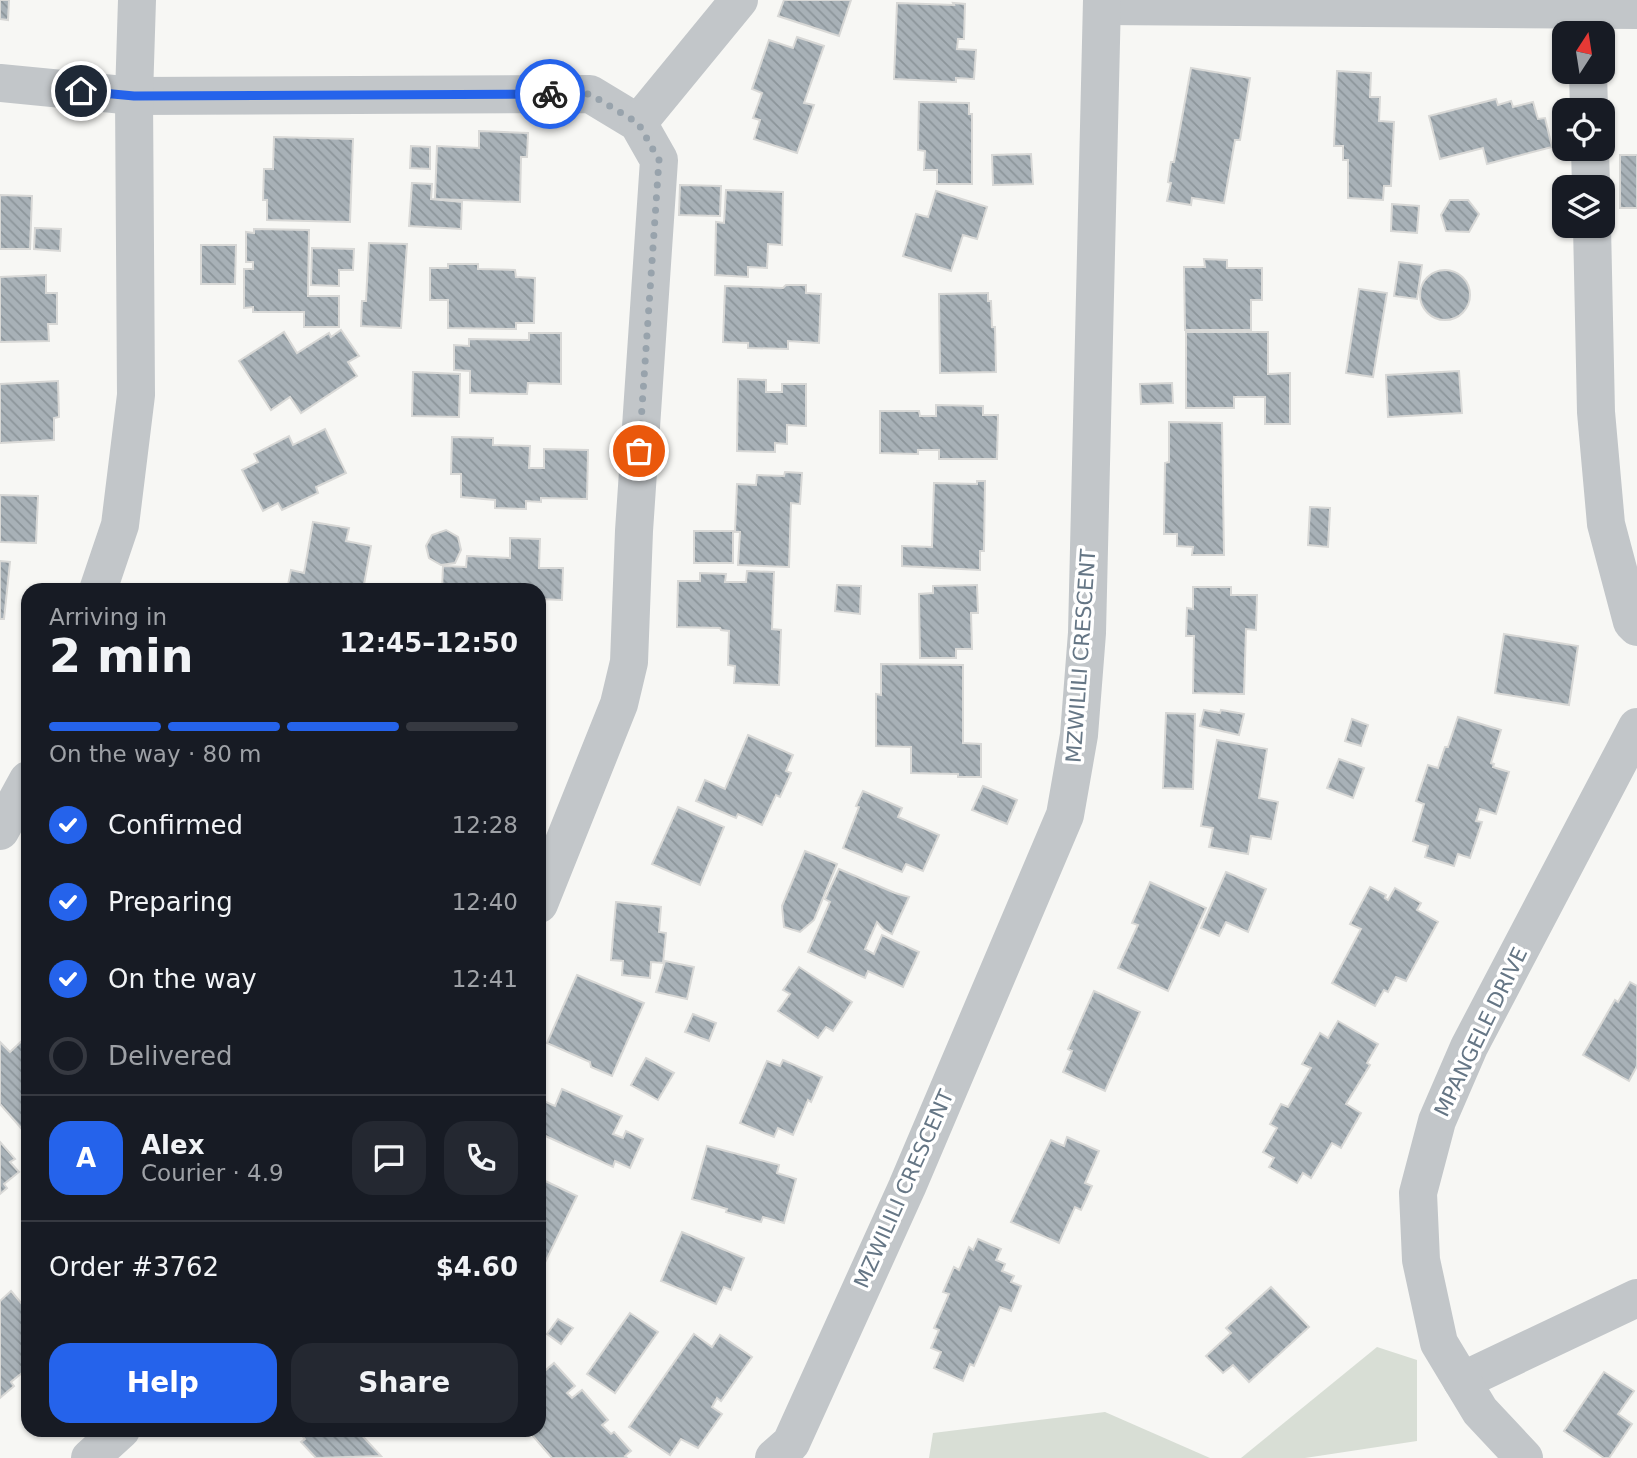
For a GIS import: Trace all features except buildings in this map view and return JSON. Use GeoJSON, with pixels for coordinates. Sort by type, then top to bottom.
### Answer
{"type":"FeatureCollection","features":[{"type":"Feature","properties":{"kind":"street"},"geometry":{"type":"LineString","coordinates":[[100,583],[120,525],[136,395],[134,96],[137,0]]}},
{"type":"Feature","properties":{"kind":"street"},"geometry":{"type":"LineString","coordinates":[[638,123],[739,0]]}},
{"type":"Feature","properties":{"kind":"street"},"geometry":{"type":"LineString","coordinates":[[1102,3],[1561,21]]}},
{"type":"Feature","properties":{"kind":"street","name":"MZWILILI CRESCENT"},"geometry":{"type":"LineString","coordinates":[[790,1453],[1065,815],[1079,736],[1087,633],[1102,3]]}},
{"type":"Feature","properties":{"kind":"street"},"geometry":{"type":"LineString","coordinates":[[1591,21],[1637,10]]}},
{"type":"Feature","properties":{"kind":"street"},"geometry":{"type":"LineString","coordinates":[[0,83],[134,96],[590,94],[638,123],[659,160],[634,531],[629,662],[619,704],[546,886]]}},
{"type":"Feature","properties":{"kind":"street"},"geometry":{"type":"LineString","coordinates":[[1592,238],[1596,412],[1606,524],[1632,622],[1637,627]]}},
{"type":"Feature","properties":{"kind":"street","name":"MPANGELE DRIVE"},"geometry":{"type":"LineString","coordinates":[[1524,1458],[1480,1411],[1439,1343],[1421,1260],[1418,1193],[1437,1121],[1469,1047],[1637,727]]}},
{"type":"Feature","properties":{"kind":"street"},"geometry":{"type":"LineString","coordinates":[[0,831],[21,793]]}},
{"type":"Feature","properties":{"kind":"street"},"geometry":{"type":"LineString","coordinates":[[1462,1381],[1637,1298]]}},
{"type":"Feature","properties":{"kind":"street"},"geometry":{"type":"LineString","coordinates":[[90,1458],[113,1437]]}},
{"type":"Feature","properties":{"kind":"shaded area"},"geometry":{"type":"Polygon","coordinates":[[[1377,1347],[1417,1360],[1417,1441],[1305,1458],[1241,1458],[1377,1347]]]}},
{"type":"Feature","properties":{"kind":"shaded area"},"geometry":{"type":"Polygon","coordinates":[[[1105,1412],[1210,1458],[929,1458],[933,1433],[1105,1412]]]}},
{"type":"Feature","properties":{"kind":"way so far"},"geometry":{"type":"LineString","coordinates":[[550,94],[590,94],[638,123],[659,160],[639,451]]}},
{"type":"Feature","properties":{"kind":"route"},"geometry":{"type":"LineString","coordinates":[[81,91],[134,96],[550,94]]}}]}
